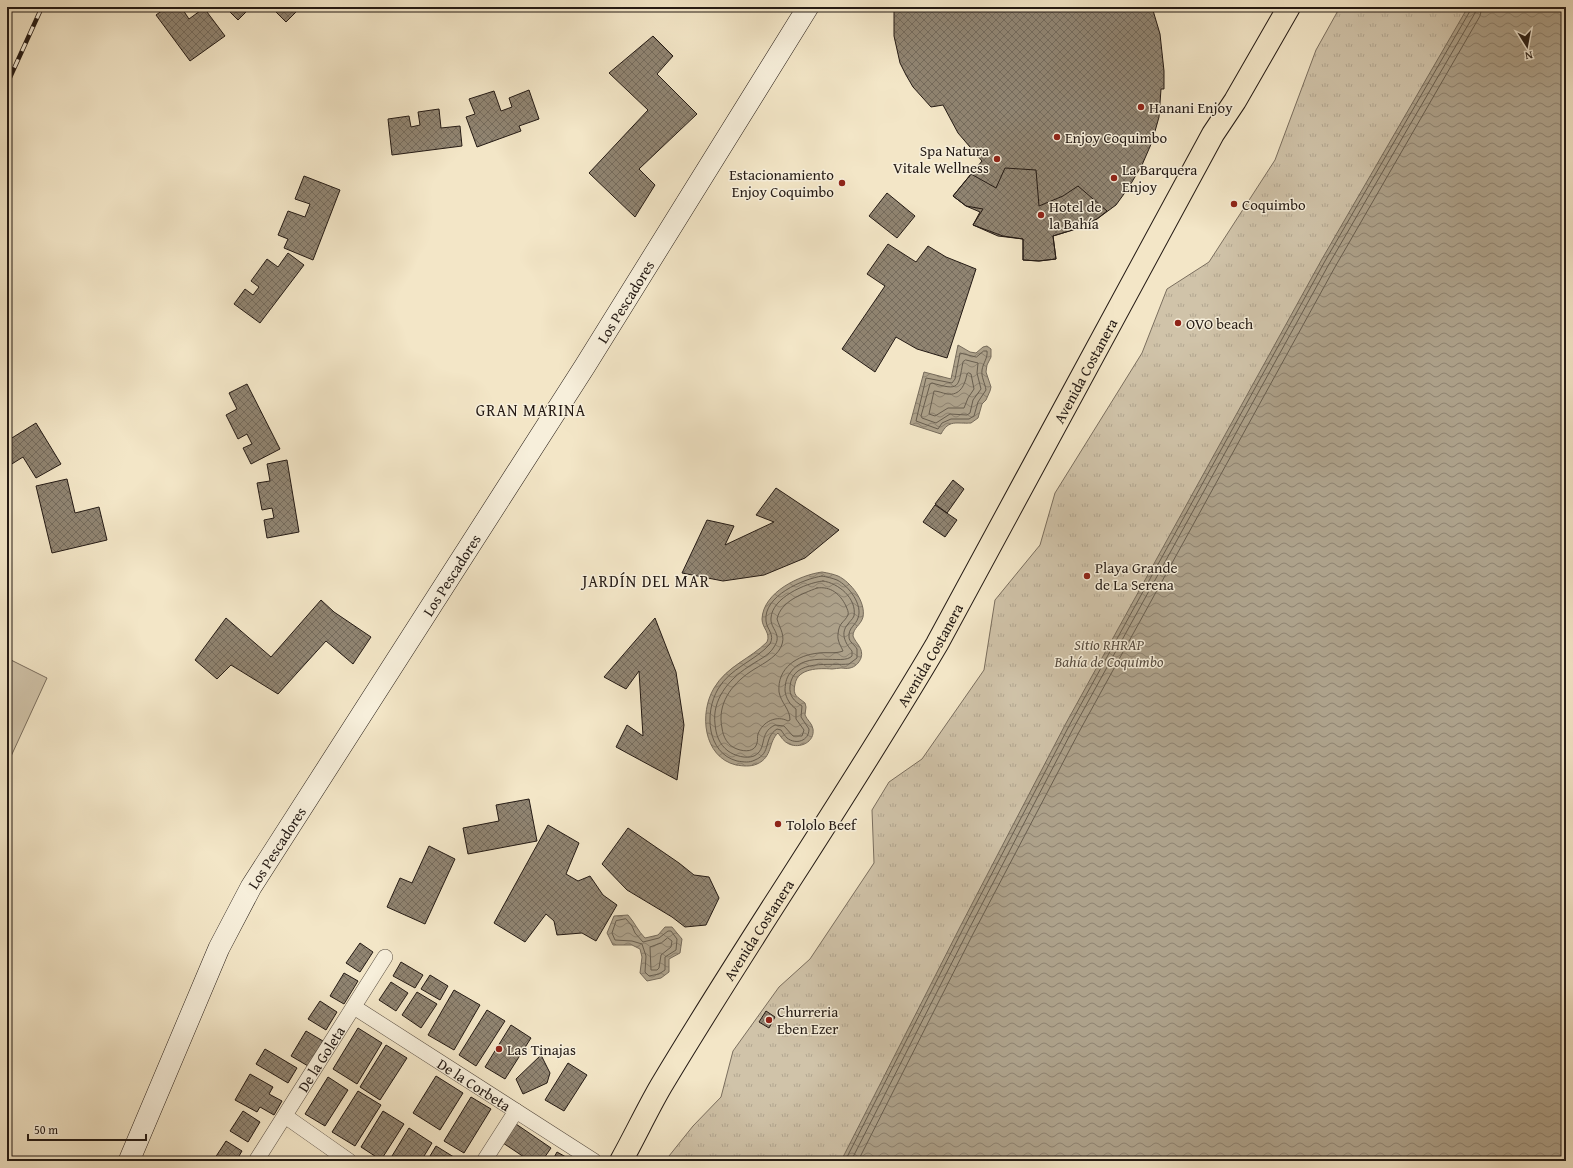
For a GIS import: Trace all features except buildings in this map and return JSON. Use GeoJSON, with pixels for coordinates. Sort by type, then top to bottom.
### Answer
{"type":"FeatureCollection","features":[{"type":"Feature","properties":{"kind":"main road","name":"Avenida Costanera"},"geometry":{"type":"LineString","coordinates":[[1213,134],[1224,98],[1234,76],[1274,7]]}},
{"type":"Feature","properties":{"kind":"main road","name":"Avenida Costanera"},"geometry":{"type":"LineString","coordinates":[[621,1161],[661,1087],[792,876],[896,714],[937,644],[1213,134],[1235,101],[1289,7]]}},
{"type":"Feature","properties":{"kind":"street","name":"Los Pescadores"},"geometry":{"type":"LineString","coordinates":[[129,1161],[219,948],[251,887],[581,372],[808,7]]}},
{"type":"Feature","properties":{"kind":"street","name":"De la Goleta"},"geometry":{"type":"LineString","coordinates":[[256,1161],[385,957]]}},
{"type":"Feature","properties":{"kind":"street","name":"De la Corbeta"},"geometry":{"type":"LineString","coordinates":[[354,1007],[594,1161]]}},
{"type":"Feature","properties":{"kind":"street"},"geometry":{"type":"LineString","coordinates":[[484,1161],[516,1111]]}},
{"type":"Feature","properties":{"kind":"street"},"geometry":{"type":"LineString","coordinates":[[285,1116],[349,1161]]}},
{"type":"Feature","properties":{"kind":"green space","name":"Sitio RHRAP Bahía de Coquimbo"},"geometry":{"type":"Polygon","coordinates":[[[1340,7],[1566,7],[970,1161],[665,1161],[693,1126],[721,1097],[733,1051],[779,987],[810,959],[874,863],[872,810],[889,782],[922,759],[984,670],[995,600],[1040,545],[1055,493],[1142,353],[1167,289],[1209,262],[1275,160],[1316,50],[1340,7]]]}},
{"type":"Feature","properties":{"kind":"green space"},"geometry":{"type":"Polygon","coordinates":[[[7,658],[47,678],[7,765],[7,658]]]}},
{"type":"Feature","properties":{"kind":"water"},"geometry":{"type":"Polygon","coordinates":[[[1468,7],[1566,7],[1566,1161],[841,1161],[1065,725],[1322,259],[1468,7]]]}},
{"type":"Feature","properties":{"kind":"water"},"geometry":{"type":"Polygon","coordinates":[[[958,345],[970,352],[976,353],[983,347],[987,346],[991,349],[991,357],[987,365],[986,372],[991,387],[986,400],[982,404],[978,418],[971,423],[950,424],[941,434],[910,424],[924,372],[951,379],[958,345]]]}},
{"type":"Feature","properties":{"kind":"water"},"geometry":{"type":"Polygon","coordinates":[[[822,572],[838,576],[843,579],[848,583],[860,599],[863,617],[854,631],[853,636],[861,651],[862,655],[860,660],[857,664],[847,668],[810,670],[800,675],[797,679],[794,691],[798,698],[805,703],[805,715],[813,729],[812,738],[809,741],[798,746],[789,744],[784,741],[778,733],[766,757],[757,764],[741,766],[725,760],[717,753],[711,744],[707,733],[706,709],[714,688],[725,674],[767,642],[768,636],[762,619],[764,609],[776,593],[784,586],[794,581],[822,572]]]}},
{"type":"Feature","properties":{"kind":"water"},"geometry":{"type":"Polygon","coordinates":[[[628,915],[645,938],[658,935],[665,927],[672,927],[682,939],[680,953],[669,959],[669,972],[661,978],[647,981],[640,973],[642,957],[640,949],[632,945],[613,945],[607,933],[614,916],[628,915]]]}},
{"type":"Feature","properties":{"kind":"railway"},"geometry":{"type":"LineString","coordinates":[[7,84],[42,7]]}},
{"type":"Feature","properties":{"kind":"place","name":"Hanani Enjoy"},"geometry":{"type":"Point","coordinates":[1141,107]}},
{"type":"Feature","properties":{"kind":"place","name":"Enjoy Coquimbo"},"geometry":{"type":"Point","coordinates":[1057,137]}},
{"type":"Feature","properties":{"kind":"place","name":"Spa Natura Vitale Wellness"},"geometry":{"type":"Point","coordinates":[997,159]}},
{"type":"Feature","properties":{"kind":"place","name":"La Barquera Enjoy"},"geometry":{"type":"Point","coordinates":[1114,178]}},
{"type":"Feature","properties":{"kind":"place","name":"Estacionamiento Enjoy Coquimbo"},"geometry":{"type":"Point","coordinates":[842,183]}},
{"type":"Feature","properties":{"kind":"place","name":"Coquimbo"},"geometry":{"type":"Point","coordinates":[1234,204]}},
{"type":"Feature","properties":{"kind":"place","name":"Hotel de la Bahía"},"geometry":{"type":"Point","coordinates":[1041,215]}},
{"type":"Feature","properties":{"kind":"place","name":"OVO beach"},"geometry":{"type":"Point","coordinates":[1178,323]}},
{"type":"Feature","properties":{"kind":"place","name":"Playa Grande de La Serena"},"geometry":{"type":"Point","coordinates":[1087,576]}},
{"type":"Feature","properties":{"kind":"place","name":"Tololo Beef"},"geometry":{"type":"Point","coordinates":[778,824]}},
{"type":"Feature","properties":{"kind":"place","name":"Churreria Eben Ezer"},"geometry":{"type":"Point","coordinates":[769,1020]}},
{"type":"Feature","properties":{"kind":"place","name":"Las Tinajas"},"geometry":{"type":"Point","coordinates":[499,1049]}},
{"type":"Feature","properties":{"kind":"district","name":"GRAN MARINA"},"geometry":{"type":"Point","coordinates":[531,410]}},
{"type":"Feature","properties":{"kind":"district","name":"JARDÍN DEL MAR"},"geometry":{"type":"Point","coordinates":[646,581]}}]}
